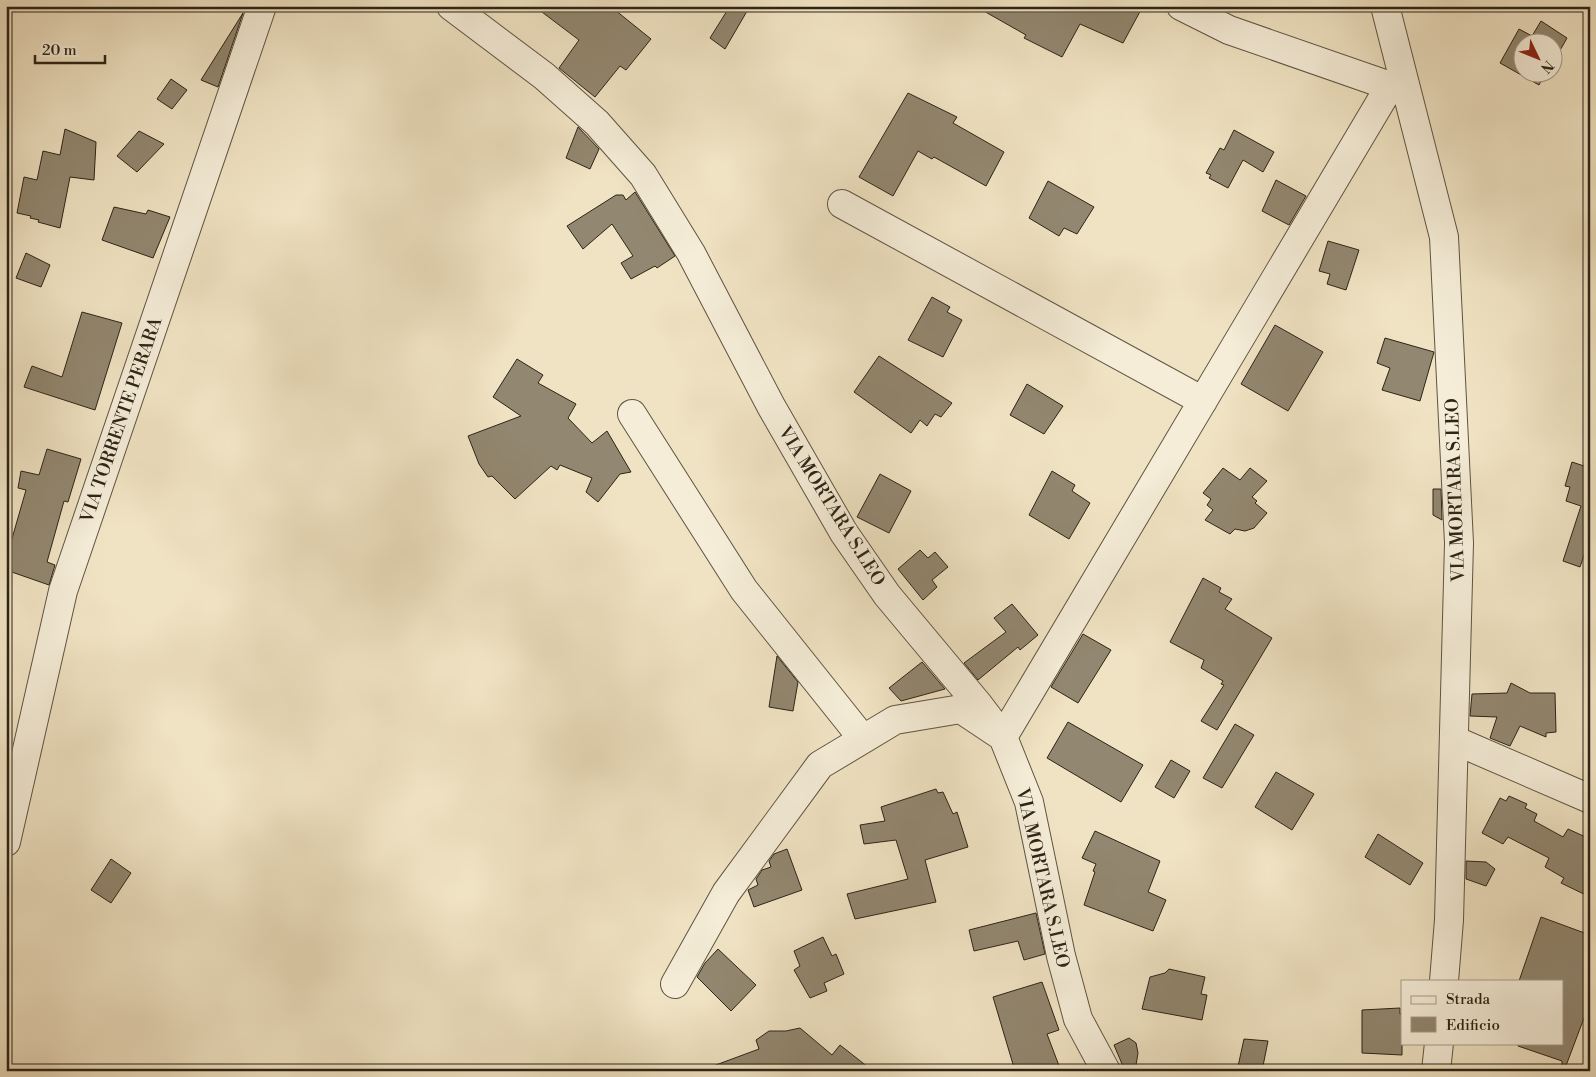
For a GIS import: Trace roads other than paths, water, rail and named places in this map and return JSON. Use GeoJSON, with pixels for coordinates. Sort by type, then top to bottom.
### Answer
{"type":"FeatureCollection","features":[{"type":"Feature","properties":{"kind":"street","name":"VIA TORRENTE PERARA"},"geometry":{"type":"LineString","coordinates":[[6,842],[63,591],[262,6]]}},
{"type":"Feature","properties":{"kind":"street","name":"VIA MORTARA S.LEO"},"geometry":{"type":"LineString","coordinates":[[451,6],[544,76],[597,123],[643,175],[691,253],[771,406],[844,533],[888,596],[978,704],[1002,737],[1029,802],[1061,956],[1078,1020],[1106,1071]]}},
{"type":"Feature","properties":{"kind":"street"},"geometry":{"type":"LineString","coordinates":[[675,984],[726,893],[820,766],[895,720],[961,708],[1002,737],[1203,401],[1398,85],[1229,30],[1181,6]]}},
{"type":"Feature","properties":{"kind":"street","name":"VIA MORTARA S.LEO"},"geometry":{"type":"LineString","coordinates":[[1386,6],[1398,85],[1444,236],[1459,543],[1449,920],[1444,980]]}},
{"type":"Feature","properties":{"kind":"street"},"geometry":{"type":"LineString","coordinates":[[842,204],[1203,401]]}},
{"type":"Feature","properties":{"kind":"street"},"geometry":{"type":"LineString","coordinates":[[632,414],[744,590],[863,739]]}},
{"type":"Feature","properties":{"kind":"street"},"geometry":{"type":"LineString","coordinates":[[1454,740],[1590,799]]}},
{"type":"Feature","properties":{"kind":"street"},"geometry":{"type":"LineString","coordinates":[[1436,1071],[1439,1044]]}}]}
